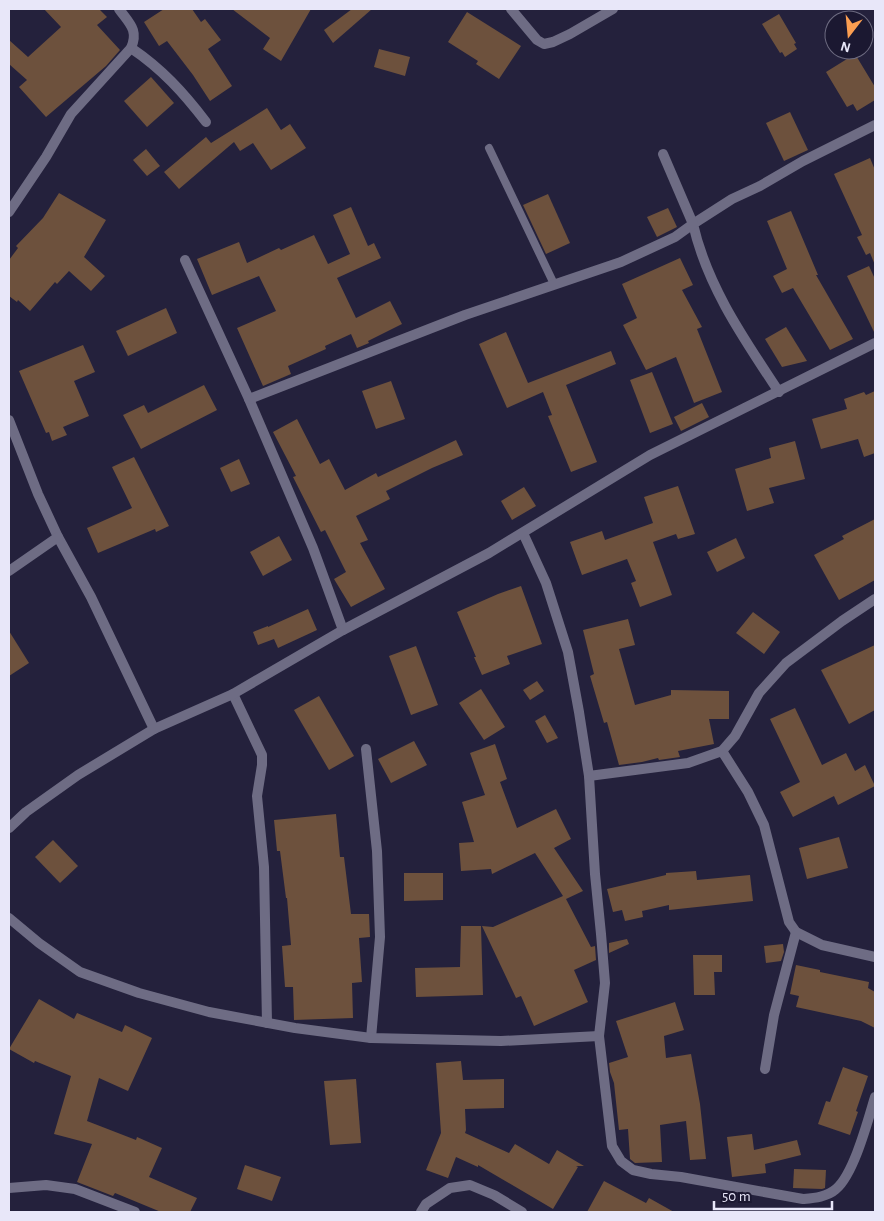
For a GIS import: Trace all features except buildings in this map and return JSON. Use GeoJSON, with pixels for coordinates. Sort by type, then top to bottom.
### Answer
{"type":"FeatureCollection","features":[{"type":"Feature","properties":{"kind":"street"},"geometry":{"type":"LineString","coordinates":[[9,212],[46,157],[70,114],[131,48],[135,40],[134,30],[119,9]]}},
{"type":"Feature","properties":{"kind":"street"},"geometry":{"type":"LineString","coordinates":[[512,9],[537,40],[544,44],[570,34],[613,9]]}},
{"type":"Feature","properties":{"kind":"street"},"geometry":{"type":"LineString","coordinates":[[131,48],[151,61],[185,94],[206,122]]}},
{"type":"Feature","properties":{"kind":"street"},"geometry":{"type":"LineString","coordinates":[[249,400],[464,316],[621,262],[675,237],[732,199],[760,186],[802,161],[875,125]]}},
{"type":"Feature","properties":{"kind":"street"},"geometry":{"type":"LineString","coordinates":[[664,154],[693,224],[696,239],[709,275],[736,326],[779,392]]}},
{"type":"Feature","properties":{"kind":"street"},"geometry":{"type":"LineString","coordinates":[[185,260],[249,400],[313,548],[343,630]]}},
{"type":"Feature","properties":{"kind":"street"},"geometry":{"type":"LineString","coordinates":[[9,828],[26,812],[78,775],[154,729],[233,694],[343,630],[489,553],[650,455],[875,343]]}},
{"type":"Feature","properties":{"kind":"street"},"geometry":{"type":"LineString","coordinates":[[9,420],[38,494],[58,537],[91,596],[154,729]]}},
{"type":"Feature","properties":{"kind":"street"},"geometry":{"type":"LineString","coordinates":[[523,533],[546,583],[568,652],[580,712],[589,776],[595,874],[602,934],[604,983],[599,1036],[612,1146],[621,1162],[633,1170],[650,1174],[682,1177],[803,1200],[821,1197],[836,1189],[846,1176],[858,1152],[875,1097]]}},
{"type":"Feature","properties":{"kind":"street"},"geometry":{"type":"LineString","coordinates":[[9,571],[58,537]]}},
{"type":"Feature","properties":{"kind":"street"},"geometry":{"type":"LineString","coordinates":[[589,776],[688,763],[722,751],[735,736],[759,692],[786,663],[875,599]]}},
{"type":"Feature","properties":{"kind":"street"},"geometry":{"type":"LineString","coordinates":[[233,694],[262,755],[257,796],[264,867],[267,1023]]}},
{"type":"Feature","properties":{"kind":"street"},"geometry":{"type":"LineString","coordinates":[[366,749],[377,851],[380,937],[371,1038]]}},
{"type":"Feature","properties":{"kind":"street"},"geometry":{"type":"LineString","coordinates":[[722,751],[748,792],[764,825],[789,922],[796,932],[822,945],[875,957]]}},
{"type":"Feature","properties":{"kind":"street"},"geometry":{"type":"LineString","coordinates":[[9,918],[39,943],[80,972],[139,993],[209,1012],[267,1023],[371,1038],[502,1041],[599,1036]]}},
{"type":"Feature","properties":{"kind":"street"},"geometry":{"type":"LineString","coordinates":[[765,1069],[777,1001],[796,932]]}},
{"type":"Feature","properties":{"kind":"street"},"geometry":{"type":"LineString","coordinates":[[9,1188],[46,1185],[75,1189],[135,1212]]}},
{"type":"Feature","properties":{"kind":"street"},"geometry":{"type":"LineString","coordinates":[[421,1212],[426,1204],[450,1188],[470,1186],[494,1195],[522,1212]]}},
{"type":"Feature","properties":{"kind":"lane"},"geometry":{"type":"LineString","coordinates":[[489,148],[554,284]]}}]}
